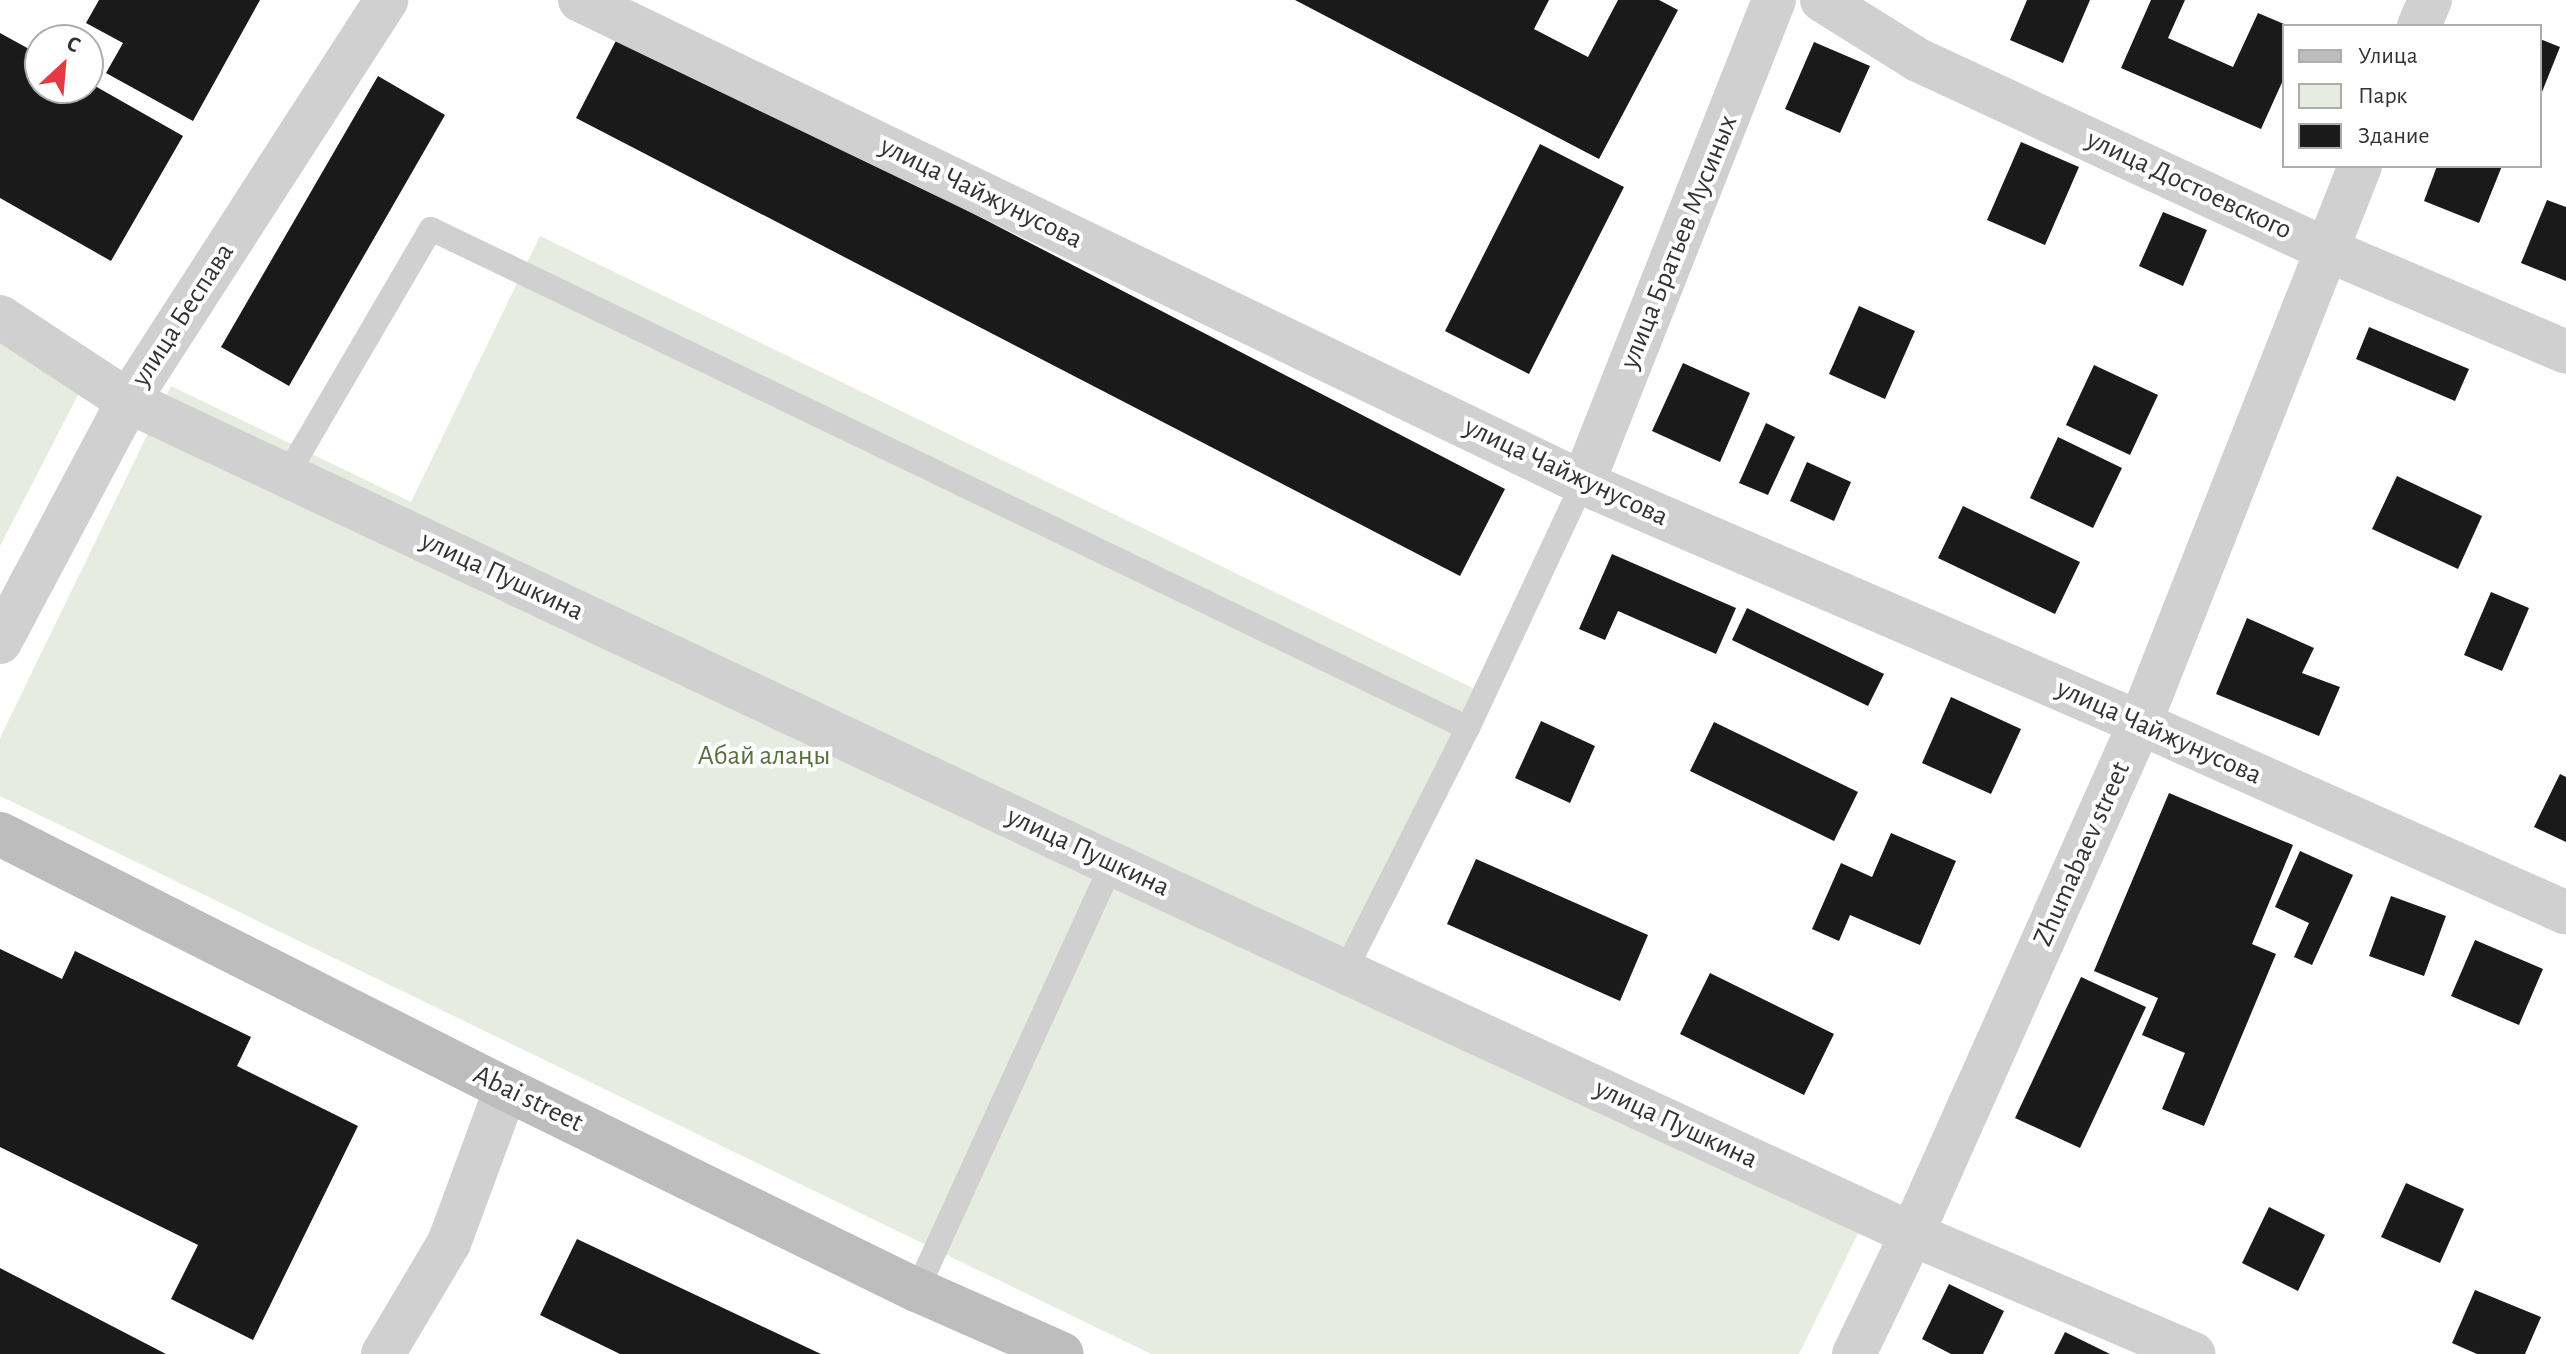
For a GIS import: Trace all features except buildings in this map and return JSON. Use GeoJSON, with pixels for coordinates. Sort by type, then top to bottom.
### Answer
{"type":"FeatureCollection","features":[{"type":"Feature","properties":{"kind":"main road","name":"Abai street"},"geometry":{"type":"LineString","coordinates":[[0,834],[506,1089],[917,1290],[1062,1354]]}},
{"type":"Feature","properties":{"kind":"street","name":"улица Беспава"},"geometry":{"type":"LineString","coordinates":[[0,642],[128,401],[386,0]]}},
{"type":"Feature","properties":{"kind":"street","name":"улица Чайжунусова"},"geometry":{"type":"LineString","coordinates":[[580,0],[1583,483],[2140,723],[2566,913]]}},
{"type":"Feature","properties":{"kind":"street","name":"улица Братьев Мусиных"},"geometry":{"type":"LineString","coordinates":[[1583,483],[1774,0]]}},
{"type":"Feature","properties":{"kind":"street","name":"улица Достоевского"},"geometry":{"type":"LineString","coordinates":[[1822,0],[1918,60],[2325,249],[2566,352]]}},
{"type":"Feature","properties":{"kind":"street"},"geometry":{"type":"LineString","coordinates":[[2420,24],[2430,0]]}},
{"type":"Feature","properties":{"kind":"street","name":"Zhumabaev street"},"geometry":{"type":"LineString","coordinates":[[1854,1354],[1912,1234],[2140,723],[2359,168]]}},
{"type":"Feature","properties":{"kind":"street","name":"улица Пушкина"},"geometry":{"type":"LineString","coordinates":[[0,317],[128,401],[1112,864],[1346,969],[1912,1234],[2194,1354]]}},
{"type":"Feature","properties":{"kind":"street"},"geometry":{"type":"LineString","coordinates":[[383,1354],[449,1243],[506,1089]]}},
{"type":"Feature","properties":{"kind":"lane"},"geometry":{"type":"LineString","coordinates":[[287,475],[431,229],[1468,728]]}},
{"type":"Feature","properties":{"kind":"lane"},"geometry":{"type":"LineString","coordinates":[[1346,969],[1468,728],[1583,483]]}},
{"type":"Feature","properties":{"kind":"lane"},"geometry":{"type":"LineString","coordinates":[[917,1290],[1112,864]]}},
{"type":"Feature","properties":{"kind":"green space","name":"Абай алаңы"},"geometry":{"type":"Polygon","coordinates":[[[540,236],[1483,693],[1355,957],[1871,1207],[1799,1354],[1151,1354],[0,796],[0,738],[171,386],[411,502],[540,236]]]}},
{"type":"Feature","properties":{"kind":"green space"},"geometry":{"type":"Polygon","coordinates":[[[0,315],[94,364],[0,546],[0,315]]]}}]}
